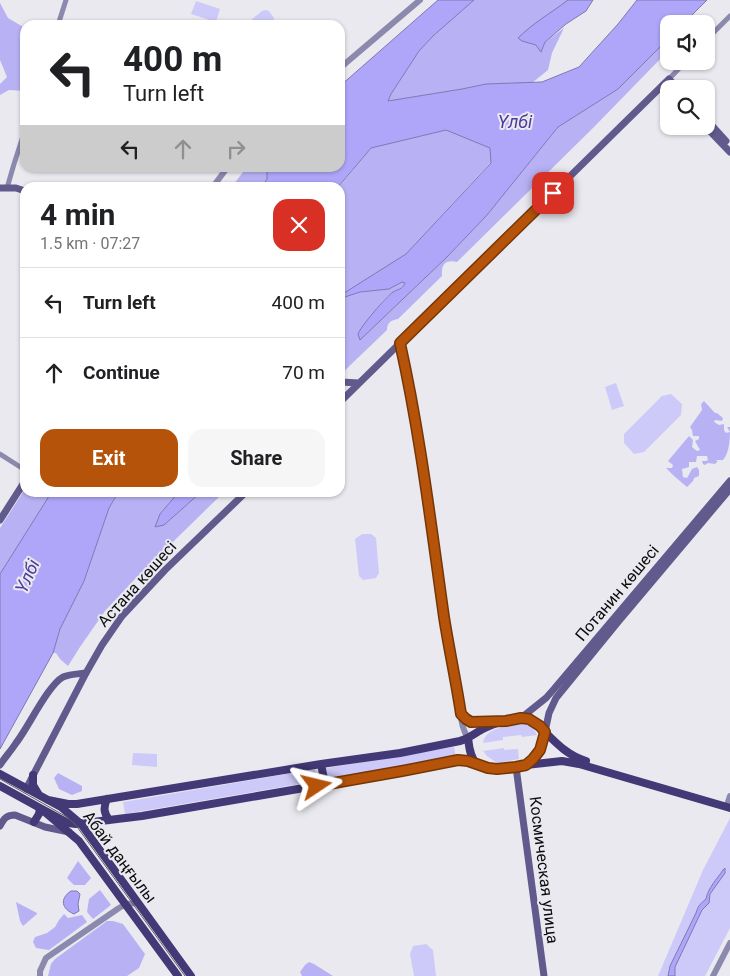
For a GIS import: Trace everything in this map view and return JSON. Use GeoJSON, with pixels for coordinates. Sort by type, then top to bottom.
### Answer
{"type":"FeatureCollection","features":[{"type":"Feature","properties":{"kind":"main road"},"geometry":{"type":"LineString","coordinates":[[345,397],[660,91]]}},
{"type":"Feature","properties":{"kind":"main road"},"geometry":{"type":"LineString","coordinates":[[715,129],[730,145]]}},
{"type":"Feature","properties":{"kind":"main road"},"geometry":{"type":"LineString","coordinates":[[714,135],[730,152]]}},
{"type":"Feature","properties":{"kind":"main road"},"geometry":{"type":"LineString","coordinates":[[4,188],[20,189]]}},
{"type":"Feature","properties":{"kind":"main road"},"geometry":{"type":"LineString","coordinates":[[345,382],[359,383]]}},
{"type":"Feature","properties":{"kind":"main road","name":"Потанин көшесі"},"geometry":{"type":"LineString","coordinates":[[521,718],[554,689],[730,481]]}},
{"type":"Feature","properties":{"kind":"main road"},"geometry":{"type":"LineString","coordinates":[[0,520],[20,489]]}},
{"type":"Feature","properties":{"kind":"main road","name":"Потанин көшесі"},"geometry":{"type":"LineString","coordinates":[[545,732],[549,713],[556,698],[730,489]]}},
{"type":"Feature","properties":{"kind":"main road","name":"Астана көшесі"},"geometry":{"type":"LineString","coordinates":[[26,789],[86,673],[102,645],[124,614],[165,570],[241,497]]}},
{"type":"Feature","properties":{"kind":"main road"},"geometry":{"type":"LineString","coordinates":[[0,765],[52,686],[63,677],[86,673]]}},
{"type":"Feature","properties":{"kind":"main road"},"geometry":{"type":"LineString","coordinates":[[48,800],[77,804],[400,753],[460,741],[483,729],[521,718],[529,719],[540,726],[561,747],[580,759],[729,802]]}},
{"type":"Feature","properties":{"kind":"main road"},"geometry":{"type":"LineString","coordinates":[[526,765],[540,750],[545,732]]}},
{"type":"Feature","properties":{"kind":"main road"},"geometry":{"type":"LineString","coordinates":[[468,738],[470,750],[477,764]]}},
{"type":"Feature","properties":{"kind":"main road"},"geometry":{"type":"LineString","coordinates":[[34,822],[40,808],[68,823],[81,824],[458,760],[497,769],[562,761],[729,802]]}},
{"type":"Feature","properties":{"kind":"main road"},"geometry":{"type":"LineString","coordinates":[[321,764],[325,784]]}},
{"type":"Feature","properties":{"kind":"main road","name":"Космическая улица"},"geometry":{"type":"LineString","coordinates":[[516,767],[544,976]]}},
{"type":"Feature","properties":{"kind":"main road"},"geometry":{"type":"LineString","coordinates":[[33,775],[33,785],[39,795]]}},
{"type":"Feature","properties":{"kind":"main road","name":"Абай даңғылы"},"geometry":{"type":"LineString","coordinates":[[4,776],[61,807],[81,824],[191,976]]}},
{"type":"Feature","properties":{"kind":"main road","name":"Абай даңғылы"},"geometry":{"type":"LineString","coordinates":[[1,786],[40,808],[79,841],[178,976]]}},
{"type":"Feature","properties":{"kind":"main road"},"geometry":{"type":"LineString","coordinates":[[106,799],[104,814],[109,820]]}},
{"type":"Feature","properties":{"kind":"main road"},"geometry":{"type":"LineString","coordinates":[[0,826],[6,816],[16,815],[45,827],[69,832]]}},
{"type":"Feature","properties":{"kind":"street"},"geometry":{"type":"LineString","coordinates":[[60,20],[66,0]]}},
{"type":"Feature","properties":{"kind":"street"},"geometry":{"type":"LineString","coordinates":[[345,64],[420,0]]}},
{"type":"Feature","properties":{"kind":"street"},"geometry":{"type":"LineString","coordinates":[[715,31],[730,16]]}},
{"type":"Feature","properties":{"kind":"street"},"geometry":{"type":"LineString","coordinates":[[670,80],[679,70]]}},
{"type":"Feature","properties":{"kind":"street"},"geometry":{"type":"LineString","coordinates":[[4,188],[20,145]]}},
{"type":"Feature","properties":{"kind":"street"},"geometry":{"type":"LineString","coordinates":[[400,343],[423,470],[461,723],[468,738]]}},
{"type":"Feature","properties":{"kind":"street"},"geometry":{"type":"LineString","coordinates":[[0,454],[20,467]]}},
{"type":"Feature","properties":{"kind":"street"},"geometry":{"type":"LineString","coordinates":[[461,714],[471,722],[506,721]]}},
{"type":"Feature","properties":{"kind":"street"},"geometry":{"type":"LineString","coordinates":[[40,976],[40,971],[46,958],[118,908],[126,904],[138,903]]}},
{"type":"Feature","properties":{"kind":"street"},"geometry":{"type":"LineString","coordinates":[[713,976],[730,943]]}},
{"type":"Feature","properties":{"kind":"shaded area"},"geometry":{"type":"Polygon","coordinates":[[[474,0],[568,0],[522,41],[536,45],[541,51],[545,42],[564,28],[552,53],[548,70],[532,83],[486,84],[388,101],[419,51],[474,0]]]}},
{"type":"Feature","properties":{"kind":"shaded area"},"geometry":{"type":"Polygon","coordinates":[[[196,1],[220,9],[217,20],[210,20],[191,14],[196,1]]]}},
{"type":"Feature","properties":{"kind":"shaded area"},"geometry":{"type":"Polygon","coordinates":[[[0,3],[8,18],[20,25],[20,91],[9,90],[0,95],[0,84],[7,77],[0,60],[0,3]]]}},
{"type":"Feature","properties":{"kind":"shaded area"},"geometry":{"type":"Polygon","coordinates":[[[262,11],[269,11],[274,20],[251,20],[262,11]]]}},
{"type":"Feature","properties":{"kind":"shaded area"},"geometry":{"type":"Polygon","coordinates":[[[660,47],[660,59],[594,127],[457,262],[447,262],[443,266],[442,276],[398,319],[390,322],[387,330],[345,370],[345,297],[360,292],[389,289],[402,282],[405,283],[379,305],[360,340],[447,257],[487,215],[558,127],[618,89],[660,47]]]}},
{"type":"Feature","properties":{"kind":"shaded area"},"geometry":{"type":"Polygon","coordinates":[[[446,130],[490,148],[491,162],[406,254],[345,293],[345,182],[343,182],[371,148],[446,130]]]}},
{"type":"Feature","properties":{"kind":"shaded area"},"geometry":{"type":"Polygon","coordinates":[[[243,172],[267,172],[265,182],[236,182],[243,172]]]}},
{"type":"Feature","properties":{"kind":"shaded area"},"geometry":{"type":"Polygon","coordinates":[[[616,383],[624,406],[612,410],[605,387],[616,383]]]}},
{"type":"Feature","properties":{"kind":"shaded area"},"geometry":{"type":"Polygon","coordinates":[[[671,394],[682,404],[681,415],[644,452],[634,454],[624,443],[624,434],[662,396],[671,394]]]}},
{"type":"Feature","properties":{"kind":"shaded area"},"geometry":{"type":"Polygon","coordinates":[[[704,401],[715,413],[723,418],[722,421],[715,420],[714,422],[719,425],[724,424],[726,433],[730,432],[730,440],[723,460],[717,460],[715,464],[708,463],[705,465],[702,461],[708,460],[707,456],[697,456],[696,462],[689,462],[689,467],[682,469],[683,477],[687,478],[692,469],[697,467],[699,470],[699,476],[694,478],[687,487],[666,468],[672,468],[673,465],[668,461],[689,436],[693,440],[692,447],[697,451],[700,450],[695,441],[699,439],[699,436],[693,436],[690,427],[702,410],[701,404],[704,401]]]}},
{"type":"Feature","properties":{"kind":"shaded area"},"geometry":{"type":"Polygon","coordinates":[[[20,497],[48,497],[0,574],[0,528],[20,497]]]}},
{"type":"Feature","properties":{"kind":"shaded area"},"geometry":{"type":"Polygon","coordinates":[[[116,497],[175,497],[160,514],[155,527],[164,525],[196,497],[219,497],[105,611],[68,666],[56,653],[53,653],[60,629],[84,581],[109,508],[116,497]]]}},
{"type":"Feature","properties":{"kind":"shaded area"},"geometry":{"type":"Polygon","coordinates":[[[362,534],[371,534],[376,538],[379,573],[376,578],[363,580],[359,576],[355,539],[362,534]]]}},
{"type":"Feature","properties":{"kind":"shaded area"},"geometry":{"type":"Polygon","coordinates":[[[521,724],[531,727],[537,735],[503,737],[503,740],[483,743],[488,734],[493,730],[521,724]]]}},
{"type":"Feature","properties":{"kind":"shaded area"},"geometry":{"type":"Polygon","coordinates":[[[454,747],[456,758],[328,779],[326,768],[454,747]]]}},
{"type":"Feature","properties":{"kind":"shaded area"},"geometry":{"type":"Polygon","coordinates":[[[504,748],[504,750],[518,749],[519,759],[497,763],[483,751],[504,748]]]}},
{"type":"Feature","properties":{"kind":"shaded area"},"geometry":{"type":"Polygon","coordinates":[[[133,753],[157,754],[157,767],[132,765],[133,753]]]}},
{"type":"Feature","properties":{"kind":"shaded area"},"geometry":{"type":"Polygon","coordinates":[[[315,769],[317,781],[125,814],[123,802],[315,769]]]}},
{"type":"Feature","properties":{"kind":"shaded area"},"geometry":{"type":"Polygon","coordinates":[[[58,773],[82,786],[82,791],[72,795],[59,789],[54,778],[58,773]]]}},
{"type":"Feature","properties":{"kind":"shaded area"},"geometry":{"type":"Polygon","coordinates":[[[730,818],[730,928],[705,976],[658,976],[703,870],[730,818]]]}},
{"type":"Feature","properties":{"kind":"shaded area"},"geometry":{"type":"Polygon","coordinates":[[[78,861],[91,878],[85,885],[74,885],[67,878],[78,861]]]}},
{"type":"Feature","properties":{"kind":"shaded area"},"geometry":{"type":"Polygon","coordinates":[[[100,890],[111,905],[93,919],[87,912],[89,899],[100,890]]]}},
{"type":"Feature","properties":{"kind":"shaded area"},"geometry":{"type":"Polygon","coordinates":[[[16,902],[37,913],[23,926],[20,921],[16,902]]]}},
{"type":"Feature","properties":{"kind":"shaded area"},"geometry":{"type":"Polygon","coordinates":[[[64,914],[68,918],[82,915],[87,922],[49,950],[36,948],[33,942],[35,937],[47,933],[55,927],[64,914]]]}},
{"type":"Feature","properties":{"kind":"shaded area"},"geometry":{"type":"Polygon","coordinates":[[[107,921],[123,924],[145,954],[139,968],[127,976],[48,976],[51,964],[55,959],[107,921]]]}},
{"type":"Feature","properties":{"kind":"shaded area"},"geometry":{"type":"Polygon","coordinates":[[[426,944],[433,950],[436,976],[414,976],[410,954],[413,946],[426,944]]]}},
{"type":"Feature","properties":{"kind":"shaded area"},"geometry":{"type":"Polygon","coordinates":[[[309,962],[333,976],[302,976],[300,972],[309,962]]]}},
{"type":"Feature","properties":{"kind":"water","name":"Үлбі"},"geometry":{"type":"Polygon","coordinates":[[[438,0],[474,0],[419,51],[388,101],[486,84],[542,82],[579,67],[637,0],[707,0],[692,15],[660,15],[660,47],[618,89],[558,127],[487,215],[447,257],[360,340],[358,334],[360,330],[380,305],[405,283],[402,282],[389,289],[360,292],[345,297],[345,292],[406,254],[491,163],[490,148],[446,130],[371,148],[342,182],[265,182],[267,172],[345,172],[345,82],[438,0]]]}},
{"type":"Feature","properties":{"kind":"water"},"geometry":{"type":"Polygon","coordinates":[[[568,0],[593,0],[586,11],[566,24],[545,42],[541,52],[536,45],[518,38],[536,23],[568,0]]]}},
{"type":"Feature","properties":{"kind":"water","name":"Үлбі"},"geometry":{"type":"Polygon","coordinates":[[[48,497],[116,497],[109,508],[84,581],[60,629],[53,653],[0,749],[0,574],[48,497]]]}},
{"type":"Feature","properties":{"kind":"water"},"geometry":{"type":"Polygon","coordinates":[[[175,497],[196,497],[164,525],[155,527],[160,514],[175,497]]]}},
{"type":"Feature","properties":{"kind":"water"},"geometry":{"type":"Polygon","coordinates":[[[725,868],[725,873],[710,894],[709,903],[702,910],[675,967],[675,976],[668,976],[670,966],[698,907],[706,899],[711,887],[725,868]]]}},
{"type":"Feature","properties":{"kind":"water"},"geometry":{"type":"Polygon","coordinates":[[[71,891],[77,891],[80,894],[79,911],[74,914],[64,904],[65,897],[71,891]]]}},
{"type":"Feature","properties":{"kind":"tram line"},"geometry":{"type":"LineString","coordinates":[[0,779],[65,816],[75,824],[185,976]]}},
{"type":"Feature","properties":{"kind":"route"},"geometry":{"type":"LineString","coordinates":[[317,786],[458,760],[468,761],[488,768],[516,767],[526,765],[540,750],[545,732],[540,726],[529,719],[471,722],[461,714],[447,634],[423,470],[400,343],[553,193]]}}]}
